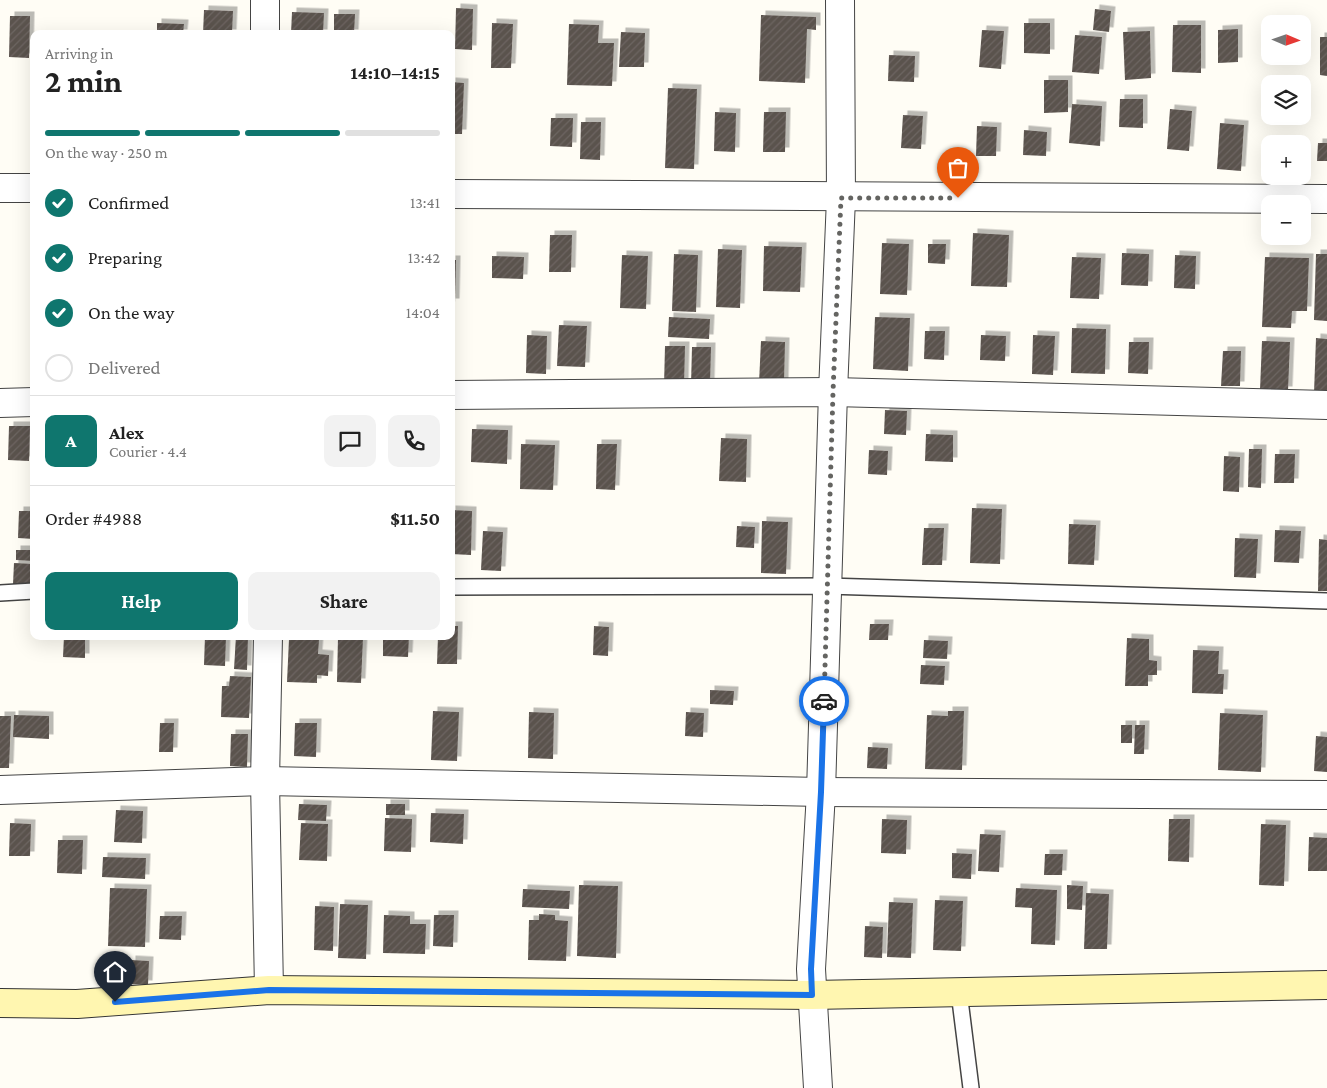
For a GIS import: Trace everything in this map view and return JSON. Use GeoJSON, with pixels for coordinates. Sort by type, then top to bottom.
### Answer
{"type":"FeatureCollection","features":[{"type":"Feature","properties":{"kind":"main road"},"geometry":{"type":"LineString","coordinates":[[0,1003],[77,1004],[269,990],[812,995],[1327,985]]}},
{"type":"Feature","properties":{"kind":"street"},"geometry":{"type":"LineString","coordinates":[[265,0],[265,30]]}},
{"type":"Feature","properties":{"kind":"street"},"geometry":{"type":"LineString","coordinates":[[818,1088],[811,969],[821,792],[841,198],[840,0]]}},
{"type":"Feature","properties":{"kind":"street"},"geometry":{"type":"LineString","coordinates":[[0,188],[30,188]]}},
{"type":"Feature","properties":{"kind":"street"},"geometry":{"type":"LineString","coordinates":[[455,194],[1327,200]]}},
{"type":"Feature","properties":{"kind":"street"},"geometry":{"type":"LineString","coordinates":[[455,395],[833,392],[1327,405]]}},
{"type":"Feature","properties":{"kind":"street"},"geometry":{"type":"LineString","coordinates":[[0,403],[30,402]]}},
{"type":"Feature","properties":{"kind":"street"},"geometry":{"type":"LineString","coordinates":[[268,640],[265,782],[269,990]]}},
{"type":"Feature","properties":{"kind":"street"},"geometry":{"type":"LineString","coordinates":[[0,790],[265,782],[821,792],[1327,795]]}},
{"type":"Feature","properties":{"kind":"lane"},"geometry":{"type":"LineString","coordinates":[[455,587],[827,586],[1327,601]]}},
{"type":"Feature","properties":{"kind":"lane"},"geometry":{"type":"LineString","coordinates":[[0,593],[30,592]]}},
{"type":"Feature","properties":{"kind":"lane"},"geometry":{"type":"LineString","coordinates":[[959,992],[971,1088]]}},
{"type":"Feature","properties":{"kind":"building"},"geometry":{"type":"Polygon","coordinates":[[[456,8],[473,9],[472,50],[455,49],[456,8]]]}},
{"type":"Feature","properties":{"kind":"building"},"geometry":{"type":"Polygon","coordinates":[[[1095,9],[1111,11],[1109,32],[1093,30],[1095,9]]]}},
{"type":"Feature","properties":{"kind":"building"},"geometry":{"type":"Polygon","coordinates":[[[204,10],[233,11],[232,30],[203,30],[204,10]]]}},
{"type":"Feature","properties":{"kind":"building"},"geometry":{"type":"Polygon","coordinates":[[[292,12],[324,13],[323,30],[291,30],[292,12]]]}},
{"type":"Feature","properties":{"kind":"building"},"geometry":{"type":"Polygon","coordinates":[[[334,14],[355,14],[354,30],[334,30],[334,14]]]}},
{"type":"Feature","properties":{"kind":"building"},"geometry":{"type":"Polygon","coordinates":[[[761,15],[816,17],[816,30],[807,29],[805,83],[759,81],[761,15]]]}},
{"type":"Feature","properties":{"kind":"building"},"geometry":{"type":"Polygon","coordinates":[[[10,16],[30,16],[29,58],[9,57],[10,16]]]}},
{"type":"Feature","properties":{"kind":"building"},"geometry":{"type":"Polygon","coordinates":[[[157,23],[184,24],[183,30],[157,30],[157,23]]]}},
{"type":"Feature","properties":{"kind":"building"},"geometry":{"type":"Polygon","coordinates":[[[492,23],[513,24],[511,68],[491,68],[492,23]]]}},
{"type":"Feature","properties":{"kind":"building"},"geometry":{"type":"Polygon","coordinates":[[[1024,23],[1050,23],[1050,54],[1024,53],[1024,23]]]}},
{"type":"Feature","properties":{"kind":"building"},"geometry":{"type":"Polygon","coordinates":[[[569,24],[599,25],[598,43],[614,43],[612,86],[567,85],[569,24]]]}},
{"type":"Feature","properties":{"kind":"building"},"geometry":{"type":"Polygon","coordinates":[[[1173,25],[1201,25],[1201,73],[1172,72],[1173,25]]]}},
{"type":"Feature","properties":{"kind":"building"},"geometry":{"type":"Polygon","coordinates":[[[1238,29],[1238,62],[1218,63],[1218,30],[1238,29]]]}},
{"type":"Feature","properties":{"kind":"building"},"geometry":{"type":"Polygon","coordinates":[[[982,30],[1004,31],[1001,69],[979,67],[982,30]]]}},
{"type":"Feature","properties":{"kind":"building"},"geometry":{"type":"Polygon","coordinates":[[[1150,31],[1151,78],[1125,80],[1123,32],[1150,31]]]}},
{"type":"Feature","properties":{"kind":"building"},"geometry":{"type":"Polygon","coordinates":[[[621,32],[645,33],[644,67],[619,67],[621,32]]]}},
{"type":"Feature","properties":{"kind":"building"},"geometry":{"type":"Polygon","coordinates":[[[1075,35],[1102,37],[1099,74],[1072,72],[1075,35]]]}},
{"type":"Feature","properties":{"kind":"building"},"geometry":{"type":"Polygon","coordinates":[[[1320,37],[1327,37],[1327,76],[1320,75],[1320,37]]]}},
{"type":"Feature","properties":{"kind":"building"},"geometry":{"type":"Polygon","coordinates":[[[889,55],[915,56],[914,82],[888,81],[889,55]]]}},
{"type":"Feature","properties":{"kind":"building"},"geometry":{"type":"Polygon","coordinates":[[[1044,80],[1068,80],[1068,112],[1044,113],[1044,80]]]}},
{"type":"Feature","properties":{"kind":"building"},"geometry":{"type":"Polygon","coordinates":[[[455,82],[464,83],[462,134],[455,134],[455,82]]]}},
{"type":"Feature","properties":{"kind":"building"},"geometry":{"type":"Polygon","coordinates":[[[668,88],[697,89],[694,169],[665,168],[668,88]]]}},
{"type":"Feature","properties":{"kind":"building"},"geometry":{"type":"Polygon","coordinates":[[[1120,99],[1143,99],[1143,128],[1119,127],[1120,99]]]}},
{"type":"Feature","properties":{"kind":"building"},"geometry":{"type":"Polygon","coordinates":[[[1072,104],[1102,106],[1100,146],[1069,143],[1072,104]]]}},
{"type":"Feature","properties":{"kind":"building"},"geometry":{"type":"Polygon","coordinates":[[[1170,109],[1192,111],[1189,151],[1167,149],[1170,109]]]}},
{"type":"Feature","properties":{"kind":"building"},"geometry":{"type":"Polygon","coordinates":[[[715,112],[736,113],[735,152],[714,151],[715,112]]]}},
{"type":"Feature","properties":{"kind":"building"},"geometry":{"type":"Polygon","coordinates":[[[764,112],[786,112],[785,152],[763,152],[764,112]]]}},
{"type":"Feature","properties":{"kind":"building"},"geometry":{"type":"Polygon","coordinates":[[[903,115],[923,116],[921,149],[901,148],[903,115]]]}},
{"type":"Feature","properties":{"kind":"building"},"geometry":{"type":"Polygon","coordinates":[[[551,118],[573,118],[572,147],[550,146],[551,118]]]}},
{"type":"Feature","properties":{"kind":"building"},"geometry":{"type":"Polygon","coordinates":[[[581,122],[601,122],[600,160],[580,159],[581,122]]]}},
{"type":"Feature","properties":{"kind":"building"},"geometry":{"type":"Polygon","coordinates":[[[1220,123],[1244,125],[1241,171],[1217,169],[1220,123]]]}},
{"type":"Feature","properties":{"kind":"building"},"geometry":{"type":"Polygon","coordinates":[[[977,126],[997,127],[996,156],[976,156],[977,126]]]}},
{"type":"Feature","properties":{"kind":"building"},"geometry":{"type":"Polygon","coordinates":[[[1024,130],[1047,132],[1046,156],[1023,155],[1024,130]]]}},
{"type":"Feature","properties":{"kind":"building"},"geometry":{"type":"Polygon","coordinates":[[[1318,143],[1327,143],[1327,161],[1317,161],[1318,143]]]}},
{"type":"Feature","properties":{"kind":"building"},"geometry":{"type":"Polygon","coordinates":[[[973,233],[1009,235],[1007,287],[971,286],[973,233]]]}},
{"type":"Feature","properties":{"kind":"building"},"geometry":{"type":"Polygon","coordinates":[[[550,235],[572,235],[571,272],[549,272],[550,235]]]}},
{"type":"Feature","properties":{"kind":"building"},"geometry":{"type":"Polygon","coordinates":[[[882,243],[909,244],[907,295],[880,294],[882,243]]]}},
{"type":"Feature","properties":{"kind":"building"},"geometry":{"type":"Polygon","coordinates":[[[928,244],[946,244],[945,264],[928,263],[928,244]]]}},
{"type":"Feature","properties":{"kind":"building"},"geometry":{"type":"Polygon","coordinates":[[[764,246],[802,247],[800,292],[763,291],[764,246]]]}},
{"type":"Feature","properties":{"kind":"building"},"geometry":{"type":"Polygon","coordinates":[[[718,249],[742,250],[740,308],[716,307],[718,249]]]}},
{"type":"Feature","properties":{"kind":"building"},"geometry":{"type":"Polygon","coordinates":[[[1122,253],[1149,254],[1148,286],[1121,285],[1122,253]]]}},
{"type":"Feature","properties":{"kind":"building"},"geometry":{"type":"Polygon","coordinates":[[[674,254],[698,255],[696,312],[672,311],[674,254]]]}},
{"type":"Feature","properties":{"kind":"building"},"geometry":{"type":"Polygon","coordinates":[[[1316,254],[1327,254],[1327,321],[1314,320],[1316,254]]]}},
{"type":"Feature","properties":{"kind":"building"},"geometry":{"type":"Polygon","coordinates":[[[622,255],[648,256],[646,309],[620,308],[622,255]]]}},
{"type":"Feature","properties":{"kind":"building"},"geometry":{"type":"Polygon","coordinates":[[[1175,255],[1196,256],[1195,289],[1174,288],[1175,255]]]}},
{"type":"Feature","properties":{"kind":"building"},"geometry":{"type":"Polygon","coordinates":[[[492,256],[524,257],[523,279],[492,278],[492,256]]]}},
{"type":"Feature","properties":{"kind":"building"},"geometry":{"type":"Polygon","coordinates":[[[1072,257],[1101,258],[1099,299],[1070,298],[1072,257]]]}},
{"type":"Feature","properties":{"kind":"building"},"geometry":{"type":"Polygon","coordinates":[[[1265,257],[1309,258],[1307,311],[1292,311],[1291,328],[1262,327],[1265,257]]]}},
{"type":"Feature","properties":{"kind":"building"},"geometry":{"type":"Polygon","coordinates":[[[455,260],[456,260],[455,303],[455,260]]]}},
{"type":"Feature","properties":{"kind":"building"},"geometry":{"type":"Polygon","coordinates":[[[669,317],[710,319],[709,339],[668,337],[669,317]]]}},
{"type":"Feature","properties":{"kind":"building"},"geometry":{"type":"Polygon","coordinates":[[[875,317],[910,318],[908,371],[873,369],[875,317]]]}},
{"type":"Feature","properties":{"kind":"building"},"geometry":{"type":"Polygon","coordinates":[[[559,325],[587,326],[585,367],[557,366],[559,325]]]}},
{"type":"Feature","properties":{"kind":"building"},"geometry":{"type":"Polygon","coordinates":[[[1072,328],[1106,329],[1105,374],[1071,373],[1072,328]]]}},
{"type":"Feature","properties":{"kind":"building"},"geometry":{"type":"Polygon","coordinates":[[[925,331],[945,331],[944,360],[924,359],[925,331]]]}},
{"type":"Feature","properties":{"kind":"building"},"geometry":{"type":"Polygon","coordinates":[[[527,335],[547,336],[546,374],[526,373],[527,335]]]}},
{"type":"Feature","properties":{"kind":"building"},"geometry":{"type":"Polygon","coordinates":[[[981,335],[1006,336],[1005,361],[980,360],[981,335]]]}},
{"type":"Feature","properties":{"kind":"building"},"geometry":{"type":"Polygon","coordinates":[[[1033,335],[1055,336],[1053,375],[1032,374],[1033,335]]]}},
{"type":"Feature","properties":{"kind":"building"},"geometry":{"type":"Polygon","coordinates":[[[1316,338],[1327,339],[1327,393],[1314,393],[1316,338]]]}},
{"type":"Feature","properties":{"kind":"building"},"geometry":{"type":"Polygon","coordinates":[[[761,341],[785,342],[784,383],[759,383],[761,341]]]}},
{"type":"Feature","properties":{"kind":"building"},"geometry":{"type":"Polygon","coordinates":[[[1262,341],[1290,342],[1288,391],[1260,390],[1262,341]]]}},
{"type":"Feature","properties":{"kind":"building"},"geometry":{"type":"Polygon","coordinates":[[[1129,342],[1149,342],[1148,374],[1128,373],[1129,342]]]}},
{"type":"Feature","properties":{"kind":"building"},"geometry":{"type":"Polygon","coordinates":[[[665,346],[685,346],[684,387],[664,386],[665,346]]]}},
{"type":"Feature","properties":{"kind":"building"},"geometry":{"type":"Polygon","coordinates":[[[692,347],[711,347],[710,386],[691,385],[692,347]]]}},
{"type":"Feature","properties":{"kind":"building"},"geometry":{"type":"Polygon","coordinates":[[[1223,351],[1241,351],[1240,386],[1221,386],[1223,351]]]}},
{"type":"Feature","properties":{"kind":"building"},"geometry":{"type":"Polygon","coordinates":[[[885,410],[907,411],[906,435],[884,434],[885,410]]]}},
{"type":"Feature","properties":{"kind":"building"},"geometry":{"type":"Polygon","coordinates":[[[9,426],[30,426],[29,461],[8,460],[9,426]]]}},
{"type":"Feature","properties":{"kind":"building"},"geometry":{"type":"Polygon","coordinates":[[[472,429],[508,430],[507,464],[471,462],[472,429]]]}},
{"type":"Feature","properties":{"kind":"building"},"geometry":{"type":"Polygon","coordinates":[[[926,434],[953,435],[953,462],[925,461],[926,434]]]}},
{"type":"Feature","properties":{"kind":"building"},"geometry":{"type":"Polygon","coordinates":[[[721,438],[747,439],[746,482],[719,481],[721,438]]]}},
{"type":"Feature","properties":{"kind":"building"},"geometry":{"type":"Polygon","coordinates":[[[521,444],[555,445],[553,490],[520,489],[521,444]]]}},
{"type":"Feature","properties":{"kind":"building"},"geometry":{"type":"Polygon","coordinates":[[[597,444],[617,444],[615,490],[596,489],[597,444]]]}},
{"type":"Feature","properties":{"kind":"building"},"geometry":{"type":"Polygon","coordinates":[[[1249,449],[1262,449],[1261,488],[1248,487],[1249,449]]]}},
{"type":"Feature","properties":{"kind":"building"},"geometry":{"type":"Polygon","coordinates":[[[869,450],[888,451],[887,475],[868,474],[869,450]]]}},
{"type":"Feature","properties":{"kind":"building"},"geometry":{"type":"Polygon","coordinates":[[[1275,454],[1295,454],[1294,483],[1274,483],[1275,454]]]}},
{"type":"Feature","properties":{"kind":"building"},"geometry":{"type":"Polygon","coordinates":[[[1224,456],[1240,457],[1239,492],[1223,491],[1224,456]]]}},
{"type":"Feature","properties":{"kind":"building"},"geometry":{"type":"Polygon","coordinates":[[[972,508],[1002,509],[1000,564],[970,563],[972,508]]]}},
{"type":"Feature","properties":{"kind":"building"},"geometry":{"type":"Polygon","coordinates":[[[455,510],[472,511],[471,555],[455,554],[455,510]]]}},
{"type":"Feature","properties":{"kind":"building"},"geometry":{"type":"Polygon","coordinates":[[[19,511],[30,511],[30,539],[18,538],[19,511]]]}},
{"type":"Feature","properties":{"kind":"building"},"geometry":{"type":"Polygon","coordinates":[[[762,521],[788,522],[786,574],[761,573],[762,521]]]}},
{"type":"Feature","properties":{"kind":"building"},"geometry":{"type":"Polygon","coordinates":[[[1069,524],[1096,525],[1094,565],[1068,564],[1069,524]]]}},
{"type":"Feature","properties":{"kind":"building"},"geometry":{"type":"Polygon","coordinates":[[[737,526],[755,527],[754,548],[736,547],[737,526]]]}},
{"type":"Feature","properties":{"kind":"building"},"geometry":{"type":"Polygon","coordinates":[[[924,528],[944,528],[942,565],[922,565],[924,528]]]}},
{"type":"Feature","properties":{"kind":"building"},"geometry":{"type":"Polygon","coordinates":[[[1275,530],[1301,531],[1299,563],[1274,562],[1275,530]]]}},
{"type":"Feature","properties":{"kind":"building"},"geometry":{"type":"Polygon","coordinates":[[[483,531],[503,532],[501,571],[481,570],[483,531]]]}},
{"type":"Feature","properties":{"kind":"building"},"geometry":{"type":"Polygon","coordinates":[[[1235,538],[1258,539],[1256,578],[1234,577],[1235,538]]]}},
{"type":"Feature","properties":{"kind":"building"},"geometry":{"type":"Polygon","coordinates":[[[1319,539],[1327,540],[1327,591],[1318,591],[1319,539]]]}},
{"type":"Feature","properties":{"kind":"building"},"geometry":{"type":"Polygon","coordinates":[[[16,550],[30,550],[30,561],[16,560],[16,550]]]}},
{"type":"Feature","properties":{"kind":"building"},"geometry":{"type":"Polygon","coordinates":[[[14,563],[30,564],[30,584],[13,584],[14,563]]]}},
{"type":"Feature","properties":{"kind":"building"},"geometry":{"type":"Polygon","coordinates":[[[870,624],[889,624],[888,640],[869,640],[870,624]]]}},
{"type":"Feature","properties":{"kind":"building"},"geometry":{"type":"Polygon","coordinates":[[[455,626],[458,626],[457,664],[437,664],[438,640],[455,640],[455,626]]]}},
{"type":"Feature","properties":{"kind":"building"},"geometry":{"type":"Polygon","coordinates":[[[594,626],[609,627],[608,656],[593,655],[594,626]]]}},
{"type":"Feature","properties":{"kind":"building"},"geometry":{"type":"Polygon","coordinates":[[[1127,638],[1149,639],[1149,660],[1157,661],[1157,675],[1148,675],[1148,686],[1125,686],[1127,638]]]}},
{"type":"Feature","properties":{"kind":"building"},"geometry":{"type":"Polygon","coordinates":[[[64,640],[85,640],[85,658],[63,657],[64,640]]]}},
{"type":"Feature","properties":{"kind":"building"},"geometry":{"type":"Polygon","coordinates":[[[205,640],[226,640],[225,666],[204,665],[205,640]]]}},
{"type":"Feature","properties":{"kind":"building"},"geometry":{"type":"Polygon","coordinates":[[[236,640],[248,640],[247,670],[234,669],[236,640]]]}},
{"type":"Feature","properties":{"kind":"building"},"geometry":{"type":"Polygon","coordinates":[[[289,640],[319,640],[318,654],[329,655],[328,676],[317,675],[317,683],[287,682],[289,640]]]}},
{"type":"Feature","properties":{"kind":"building"},"geometry":{"type":"Polygon","coordinates":[[[338,640],[363,640],[361,683],[337,682],[338,640]]]}},
{"type":"Feature","properties":{"kind":"building"},"geometry":{"type":"Polygon","coordinates":[[[383,640],[409,640],[408,657],[383,656],[383,640]]]}},
{"type":"Feature","properties":{"kind":"building"},"geometry":{"type":"Polygon","coordinates":[[[924,640],[948,641],[947,659],[923,658],[924,640]]]}},
{"type":"Feature","properties":{"kind":"building"},"geometry":{"type":"Polygon","coordinates":[[[1193,650],[1219,651],[1218,674],[1224,674],[1223,694],[1192,693],[1193,650]]]}},
{"type":"Feature","properties":{"kind":"building"},"geometry":{"type":"Polygon","coordinates":[[[921,665],[945,666],[944,685],[920,684],[921,665]]]}},
{"type":"Feature","properties":{"kind":"building"},"geometry":{"type":"Polygon","coordinates":[[[230,676],[251,677],[249,718],[221,717],[222,686],[229,686],[230,676]]]}},
{"type":"Feature","properties":{"kind":"building"},"geometry":{"type":"Polygon","coordinates":[[[710,690],[734,691],[733,705],[710,704],[710,690]]]}},
{"type":"Feature","properties":{"kind":"building"},"geometry":{"type":"Polygon","coordinates":[[[433,711],[459,712],[457,761],[431,760],[433,711]]]}},
{"type":"Feature","properties":{"kind":"building"},"geometry":{"type":"Polygon","coordinates":[[[948,711],[964,711],[962,770],[925,769],[927,715],[948,716],[948,711]]]}},
{"type":"Feature","properties":{"kind":"building"},"geometry":{"type":"Polygon","coordinates":[[[529,712],[554,713],[553,759],[528,758],[529,712]]]}},
{"type":"Feature","properties":{"kind":"building"},"geometry":{"type":"Polygon","coordinates":[[[686,712],[704,713],[703,737],[685,736],[686,712]]]}},
{"type":"Feature","properties":{"kind":"building"},"geometry":{"type":"Polygon","coordinates":[[[1220,713],[1263,715],[1261,772],[1218,770],[1220,713]]]}},
{"type":"Feature","properties":{"kind":"building"},"geometry":{"type":"Polygon","coordinates":[[[14,715],[49,716],[49,739],[13,737],[14,715]]]}},
{"type":"Feature","properties":{"kind":"building"},"geometry":{"type":"Polygon","coordinates":[[[0,716],[11,716],[9,768],[0,768],[0,716]]]}},
{"type":"Feature","properties":{"kind":"building"},"geometry":{"type":"Polygon","coordinates":[[[160,723],[174,723],[173,752],[159,752],[160,723]]]}},
{"type":"Feature","properties":{"kind":"building"},"geometry":{"type":"Polygon","coordinates":[[[295,723],[317,723],[316,757],[294,756],[295,723]]]}},
{"type":"Feature","properties":{"kind":"building"},"geometry":{"type":"Polygon","coordinates":[[[1121,725],[1132,725],[1132,743],[1121,743],[1121,725]]]}},
{"type":"Feature","properties":{"kind":"building"},"geometry":{"type":"Polygon","coordinates":[[[1135,725],[1145,725],[1144,754],[1134,754],[1135,725]]]}},
{"type":"Feature","properties":{"kind":"building"},"geometry":{"type":"Polygon","coordinates":[[[231,734],[248,734],[247,767],[230,766],[231,734]]]}},
{"type":"Feature","properties":{"kind":"building"},"geometry":{"type":"Polygon","coordinates":[[[1316,736],[1327,737],[1327,772],[1314,771],[1316,736]]]}},
{"type":"Feature","properties":{"kind":"building"},"geometry":{"type":"Polygon","coordinates":[[[868,747],[888,748],[887,769],[867,768],[868,747]]]}},
{"type":"Feature","properties":{"kind":"building"},"geometry":{"type":"Polygon","coordinates":[[[299,804],[327,805],[326,821],[298,820],[299,804]]]}},
{"type":"Feature","properties":{"kind":"building"},"geometry":{"type":"Polygon","coordinates":[[[386,804],[405,804],[405,815],[386,815],[386,804]]]}},
{"type":"Feature","properties":{"kind":"building"},"geometry":{"type":"Polygon","coordinates":[[[116,810],[143,811],[142,843],[114,842],[116,810]]]}},
{"type":"Feature","properties":{"kind":"building"},"geometry":{"type":"Polygon","coordinates":[[[431,813],[464,814],[463,844],[430,842],[431,813]]]}},
{"type":"Feature","properties":{"kind":"building"},"geometry":{"type":"Polygon","coordinates":[[[385,818],[412,819],[411,852],[384,851],[385,818]]]}},
{"type":"Feature","properties":{"kind":"building"},"geometry":{"type":"Polygon","coordinates":[[[882,819],[907,820],[906,854],[881,853],[882,819]]]}},
{"type":"Feature","properties":{"kind":"building"},"geometry":{"type":"Polygon","coordinates":[[[1169,819],[1190,819],[1189,862],[1168,861],[1169,819]]]}},
{"type":"Feature","properties":{"kind":"building"},"geometry":{"type":"Polygon","coordinates":[[[10,823],[31,824],[30,856],[9,856],[10,823]]]}},
{"type":"Feature","properties":{"kind":"building"},"geometry":{"type":"Polygon","coordinates":[[[301,823],[328,824],[327,861],[299,860],[301,823]]]}},
{"type":"Feature","properties":{"kind":"building"},"geometry":{"type":"Polygon","coordinates":[[[1261,824],[1286,825],[1284,886],[1259,885],[1261,824]]]}},
{"type":"Feature","properties":{"kind":"building"},"geometry":{"type":"Polygon","coordinates":[[[980,834],[1001,835],[999,872],[978,871],[980,834]]]}},
{"type":"Feature","properties":{"kind":"building"},"geometry":{"type":"Polygon","coordinates":[[[1309,837],[1327,838],[1327,871],[1308,871],[1309,837]]]}},
{"type":"Feature","properties":{"kind":"building"},"geometry":{"type":"Polygon","coordinates":[[[58,840],[83,840],[82,874],[57,873],[58,840]]]}},
{"type":"Feature","properties":{"kind":"building"},"geometry":{"type":"Polygon","coordinates":[[[952,853],[972,854],[971,879],[952,878],[952,853]]]}},
{"type":"Feature","properties":{"kind":"building"},"geometry":{"type":"Polygon","coordinates":[[[1045,854],[1063,854],[1062,875],[1044,875],[1045,854]]]}},
{"type":"Feature","properties":{"kind":"building"},"geometry":{"type":"Polygon","coordinates":[[[103,857],[146,858],[145,879],[102,877],[103,857]]]}},
{"type":"Feature","properties":{"kind":"building"},"geometry":{"type":"Polygon","coordinates":[[[579,885],[618,886],[616,958],[577,956],[579,885]]]}},
{"type":"Feature","properties":{"kind":"building"},"geometry":{"type":"Polygon","coordinates":[[[1067,885],[1083,886],[1082,910],[1067,909],[1067,885]]]}},
{"type":"Feature","properties":{"kind":"building"},"geometry":{"type":"Polygon","coordinates":[[[110,888],[147,889],[145,947],[108,946],[110,888]]]}},
{"type":"Feature","properties":{"kind":"building"},"geometry":{"type":"Polygon","coordinates":[[[1016,888],[1057,890],[1055,945],[1031,944],[1032,908],[1015,907],[1016,888]]]}},
{"type":"Feature","properties":{"kind":"building"},"geometry":{"type":"Polygon","coordinates":[[[523,889],[570,891],[569,909],[522,907],[523,889]]]}},
{"type":"Feature","properties":{"kind":"building"},"geometry":{"type":"Polygon","coordinates":[[[1086,893],[1109,894],[1107,949],[1084,949],[1086,893]]]}},
{"type":"Feature","properties":{"kind":"building"},"geometry":{"type":"Polygon","coordinates":[[[935,900],[963,901],[961,951],[933,950],[935,900]]]}},
{"type":"Feature","properties":{"kind":"building"},"geometry":{"type":"Polygon","coordinates":[[[889,902],[913,903],[911,958],[887,957],[889,902]]]}},
{"type":"Feature","properties":{"kind":"building"},"geometry":{"type":"Polygon","coordinates":[[[340,904],[368,905],[366,959],[338,958],[340,904]]]}},
{"type":"Feature","properties":{"kind":"building"},"geometry":{"type":"Polygon","coordinates":[[[315,906],[334,907],[333,951],[314,950],[315,906]]]}},
{"type":"Feature","properties":{"kind":"building"},"geometry":{"type":"Polygon","coordinates":[[[539,914],[555,915],[555,920],[568,921],[566,961],[528,960],[529,920],[539,920],[539,914]]]}},
{"type":"Feature","properties":{"kind":"building"},"geometry":{"type":"Polygon","coordinates":[[[384,915],[410,916],[410,924],[426,924],[425,954],[383,953],[384,915]]]}},
{"type":"Feature","properties":{"kind":"building"},"geometry":{"type":"Polygon","coordinates":[[[434,915],[454,915],[453,947],[433,946],[434,915]]]}},
{"type":"Feature","properties":{"kind":"building"},"geometry":{"type":"Polygon","coordinates":[[[160,916],[182,916],[181,940],[159,939],[160,916]]]}},
{"type":"Feature","properties":{"kind":"building"},"geometry":{"type":"Polygon","coordinates":[[[865,926],[883,927],[882,958],[864,957],[865,926]]]}},
{"type":"Feature","properties":{"kind":"building"},"geometry":{"type":"Polygon","coordinates":[[[131,960],[149,961],[148,985],[130,984],[131,960]]]}},
{"type":"Feature","properties":{"kind":"way so far"},"geometry":{"type":"LineString","coordinates":[[824,701],[841,198],[958,198]]}},
{"type":"Feature","properties":{"kind":"route"},"geometry":{"type":"LineString","coordinates":[[115,1002],[269,990],[812,995],[811,969],[824,701]]}}]}
